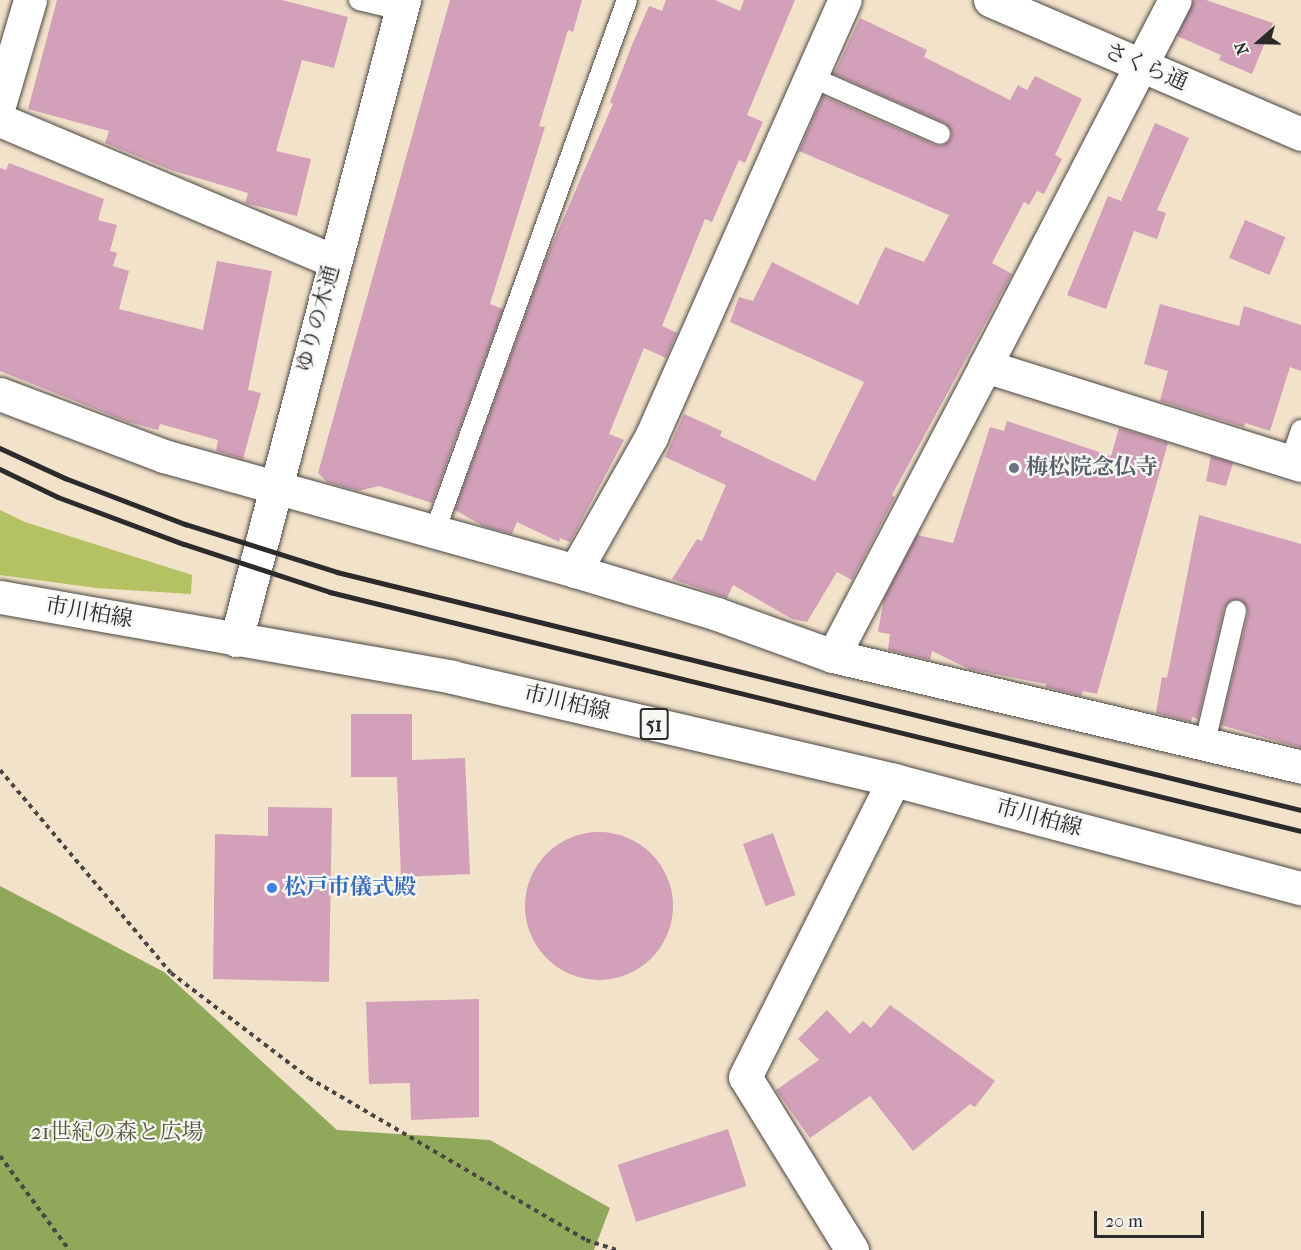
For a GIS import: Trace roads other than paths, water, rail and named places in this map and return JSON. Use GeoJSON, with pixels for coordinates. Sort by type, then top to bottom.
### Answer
{"type":"FeatureCollection","features":[{"type":"Feature","properties":{"kind":"street"},"geometry":{"type":"LineString","coordinates":[[0,102],[30,0]]}},
{"type":"Feature","properties":{"kind":"street"},"geometry":{"type":"LineString","coordinates":[[574,571],[651,436],[844,0]]}},
{"type":"Feature","properties":{"kind":"street","name":"さくら通"},"geometry":{"type":"LineString","coordinates":[[990,0],[1301,134]]}},
{"type":"Feature","properties":{"kind":"street"},"geometry":{"type":"LineString","coordinates":[[833,656],[1174,0]]}},
{"type":"Feature","properties":{"kind":"street","name":"ゆりの木通"},"geometry":{"type":"LineString","coordinates":[[236,640],[273,487],[402,5]]}},
{"type":"Feature","properties":{"kind":"street"},"geometry":{"type":"LineString","coordinates":[[0,120],[333,261]]}},
{"type":"Feature","properties":{"kind":"street"},"geometry":{"type":"LineString","coordinates":[[985,366],[1295,464]]}},
{"type":"Feature","properties":{"kind":"street"},"geometry":{"type":"LineString","coordinates":[[0,394],[164,456],[434,534],[574,571],[717,614],[833,656],[1301,766]]}},
{"type":"Feature","properties":{"kind":"street","name":"市川柏線"},"geometry":{"type":"LineString","coordinates":[[0,597],[452,677],[894,780],[1301,888]]}},
{"type":"Feature","properties":{"kind":"street"},"geometry":{"type":"LineString","coordinates":[[852,1250],[745,1077],[894,780]]}},
{"type":"Feature","properties":{"kind":"lane"},"geometry":{"type":"LineString","coordinates":[[359,0],[402,5]]}},
{"type":"Feature","properties":{"kind":"lane"},"geometry":{"type":"LineString","coordinates":[[434,534],[627,0]]}},
{"type":"Feature","properties":{"kind":"lane"},"geometry":{"type":"LineString","coordinates":[[811,77],[940,134]]}},
{"type":"Feature","properties":{"kind":"lane"},"geometry":{"type":"LineString","coordinates":[[1295,464],[1301,430]]}},
{"type":"Feature","properties":{"kind":"lane"},"geometry":{"type":"LineString","coordinates":[[1205,742],[1236,611]]}},
{"type":"Feature","properties":{"kind":"railway"},"geometry":{"type":"LineString","coordinates":[[0,448],[65,478],[185,524],[337,572],[1301,810]]}},
{"type":"Feature","properties":{"kind":"railway"},"geometry":{"type":"LineString","coordinates":[[0,469],[58,497],[184,544],[330,592],[1301,831]]}},
{"type":"Feature","properties":{"kind":"place","name":"梅松院念仏寺"},"geometry":{"type":"Point","coordinates":[1014,468]}},
{"type":"Feature","properties":{"kind":"place","name":"松戸市儀式殿"},"geometry":{"type":"Point","coordinates":[272,888]}},
{"type":"Feature","properties":{"kind":"park label","name":"21世紀の森と広場"},"geometry":{"type":"Point","coordinates":[117,1133]}}]}
